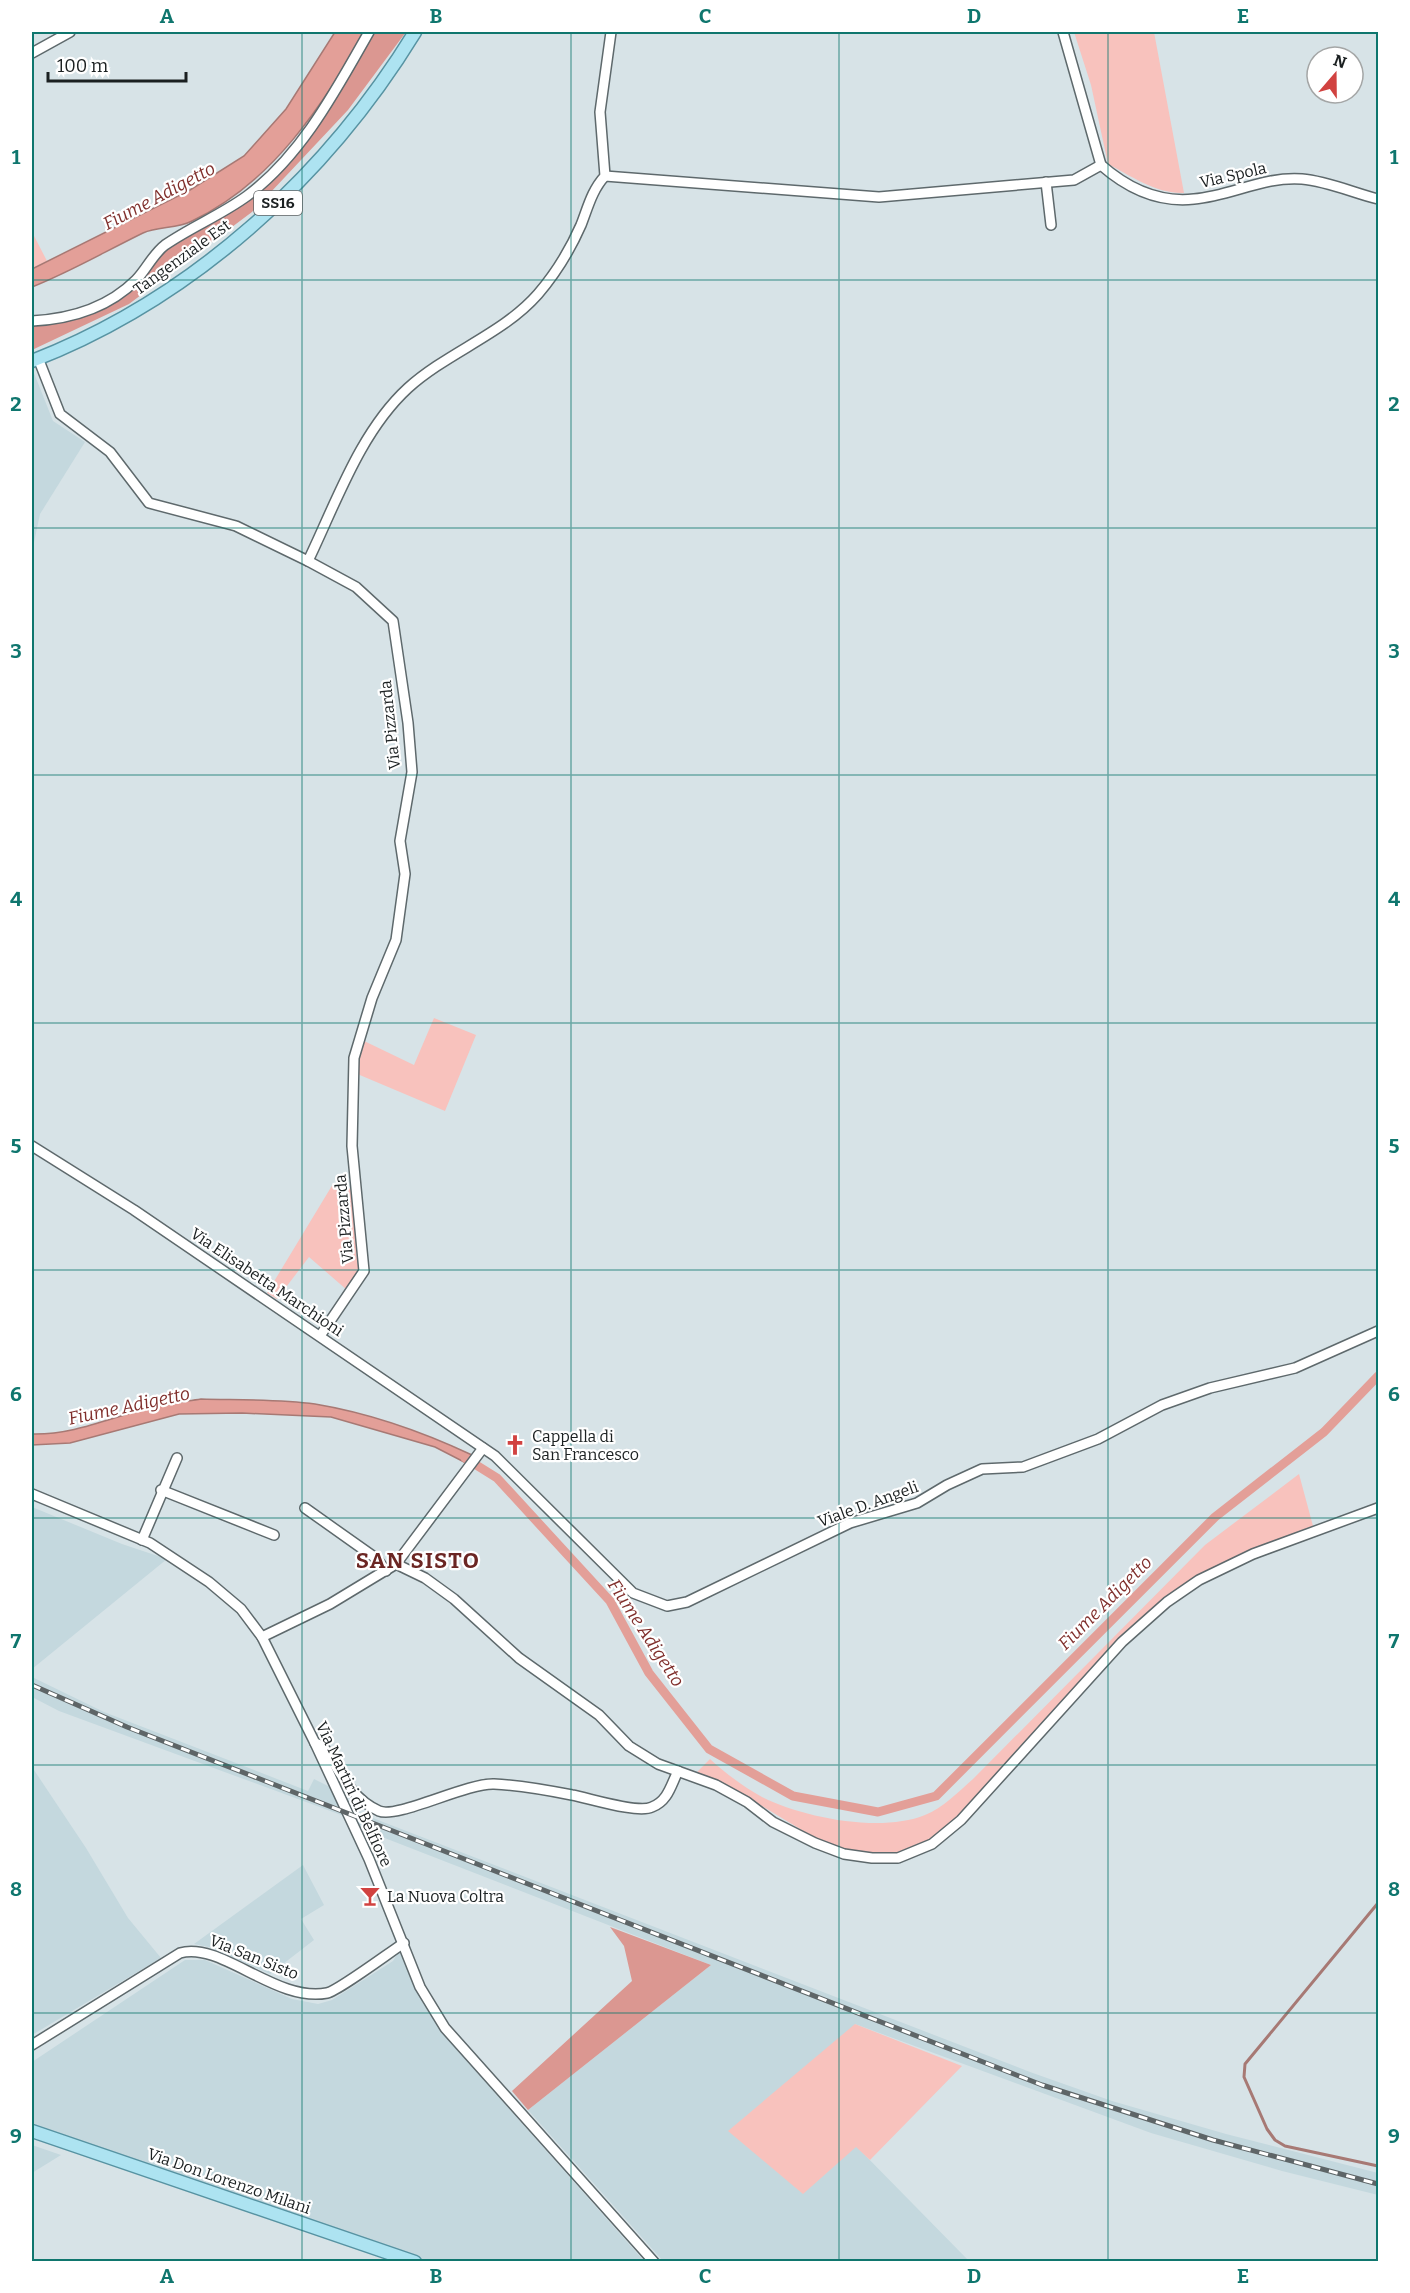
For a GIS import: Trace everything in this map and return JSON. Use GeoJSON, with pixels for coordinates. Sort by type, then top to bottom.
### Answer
{"type":"FeatureCollection","features":[{"type":"Feature","properties":{"kind":"main road","name":"Tangenziale Est"},"geometry":{"type":"LineString","coordinates":[[35,360],[145,305],[244,232],[294,187],[334,145],[388,74],[416,32]]}},
{"type":"Feature","properties":{"kind":"main road","name":"Via Don Lorenzo Milani"},"geometry":{"type":"LineString","coordinates":[[32,2131],[415,2262]]}},
{"type":"Feature","properties":{"kind":"street"},"geometry":{"type":"LineString","coordinates":[[32,53],[70,32]]}},
{"type":"Feature","properties":{"kind":"street"},"geometry":{"type":"LineString","coordinates":[[32,321],[80,313],[114,299],[136,280],[162,247],[248,195],[306,135],[329,102],[369,32]]}},
{"type":"Feature","properties":{"kind":"street"},"geometry":{"type":"LineString","coordinates":[[308,561],[380,417],[409,387],[456,352],[515,316],[536,297],[559,270],[581,226],[596,186],[605,176],[600,112],[611,32]]}},
{"type":"Feature","properties":{"kind":"street"},"geometry":{"type":"LineString","coordinates":[[605,176],[879,197],[1074,180],[1101,165],[1063,32]]}},
{"type":"Feature","properties":{"kind":"street","name":"Via Spola"},"geometry":{"type":"LineString","coordinates":[[1101,165],[1124,184],[1160,197],[1193,199],[1263,181],[1303,179],[1378,199]]}},
{"type":"Feature","properties":{"kind":"street"},"geometry":{"type":"LineString","coordinates":[[1046,182],[1051,225]]}},
{"type":"Feature","properties":{"kind":"street","name":"Via Pizzarda"},"geometry":{"type":"LineString","coordinates":[[35,360],[60,414],[110,452],[149,503],[236,526],[356,587],[393,621],[408,723],[412,772],[400,841],[405,874],[396,940],[372,998],[354,1058],[352,1146],[364,1271],[320,1336]]}},
{"type":"Feature","properties":{"kind":"street","name":"Via Elisabetta Marchioni"},"geometry":{"type":"LineString","coordinates":[[32,1146],[134,1210],[320,1336],[480,1451]]}},
{"type":"Feature","properties":{"kind":"street","name":"Viale D. Angeli"},"geometry":{"type":"LineString","coordinates":[[480,1451],[495,1456],[633,1593],[668,1606],[687,1602],[850,1523],[917,1503],[982,1469],[1023,1467],[1098,1439],[1162,1405],[1210,1388],[1295,1368],[1378,1331]]}},
{"type":"Feature","properties":{"kind":"street"},"geometry":{"type":"LineString","coordinates":[[262,1636],[330,1604],[396,1564],[480,1451]]}},
{"type":"Feature","properties":{"kind":"street"},"geometry":{"type":"LineString","coordinates":[[142,1540],[161,1490],[177,1458]]}},
{"type":"Feature","properties":{"kind":"street"},"geometry":{"type":"LineString","coordinates":[[161,1490],[274,1535]]}},
{"type":"Feature","properties":{"kind":"street","name":"Via Martiri di Belfiore"},"geometry":{"type":"LineString","coordinates":[[32,1494],[142,1540],[181,1561],[241,1609],[262,1636],[315,1743],[369,1859],[420,1987],[445,2028],[654,2262]]}},
{"type":"Feature","properties":{"kind":"street"},"geometry":{"type":"LineString","coordinates":[[305,1508],[377,1559],[386,1571]]}},
{"type":"Feature","properties":{"kind":"street"},"geometry":{"type":"LineString","coordinates":[[396,1564],[425,1578],[454,1599],[519,1658],[599,1716],[629,1746],[658,1764],[716,1785],[747,1802],[773,1822],[815,1843],[844,1854],[872,1858],[898,1858],[932,1844],[961,1820],[1122,1642],[1167,1602],[1199,1580],[1253,1554],[1378,1508]]}},
{"type":"Feature","properties":{"kind":"street"},"geometry":{"type":"LineString","coordinates":[[315,1743],[323,1746],[357,1798],[381,1812],[399,1810],[455,1791],[493,1784],[570,1794],[619,1806],[651,1809],[665,1799],[678,1771]]}},
{"type":"Feature","properties":{"kind":"street","name":"Via San Sisto"},"geometry":{"type":"LineString","coordinates":[[32,2045],[180,1953],[192,1950],[203,1951],[260,1979],[298,1992],[313,1994],[329,1993],[404,1943]]}},
{"type":"Feature","properties":{"kind":"shaded area"},"geometry":{"type":"Polygon","coordinates":[[[335,32],[366,32],[313,114],[293,140],[247,185],[221,205],[192,221],[143,233],[32,287],[32,269],[190,190],[244,156],[286,109],[335,32]]]}},
{"type":"Feature","properties":{"kind":"shaded area"},"geometry":{"type":"Polygon","coordinates":[[[375,32],[406,32],[348,110],[252,212],[129,304],[32,350],[32,323],[114,302],[164,249],[249,199],[333,101],[375,32]]]}},
{"type":"Feature","properties":{"kind":"shaded area"},"geometry":{"type":"Polygon","coordinates":[[[1074,32],[1154,32],[1184,193],[1164,191],[1108,164],[1091,85],[1074,32]]]}},
{"type":"Feature","properties":{"kind":"shaded area"},"geometry":{"type":"Polygon","coordinates":[[[32,232],[47,261],[32,269],[32,232]]]}},
{"type":"Feature","properties":{"kind":"shaded area"},"geometry":{"type":"Polygon","coordinates":[[[34,373],[53,421],[85,442],[40,514],[32,552],[34,373]]]}},
{"type":"Feature","properties":{"kind":"shaded area"},"geometry":{"type":"Polygon","coordinates":[[[434,1018],[476,1035],[445,1111],[355,1073],[362,1040],[414,1065],[434,1018]]]}},
{"type":"Feature","properties":{"kind":"shaded area"},"geometry":{"type":"Polygon","coordinates":[[[333,1184],[358,1191],[363,1248],[356,1253],[359,1270],[347,1290],[309,1257],[277,1299],[267,1293],[333,1184]]]}},
{"type":"Feature","properties":{"kind":"shaded area"},"geometry":{"type":"Polygon","coordinates":[[[201,1399],[287,1401],[335,1408],[395,1424],[472,1455],[466,1463],[435,1447],[331,1417],[242,1413],[179,1414],[70,1443],[32,1445],[32,1434],[61,1432],[152,1407],[201,1399]]]}},
{"type":"Feature","properties":{"kind":"shaded area"},"geometry":{"type":"Polygon","coordinates":[[[1299,1474],[1313,1526],[1259,1546],[1231,1567],[1187,1592],[1135,1632],[967,1811],[922,1847],[879,1859],[844,1852],[815,1838],[737,1791],[696,1773],[710,1759],[748,1789],[779,1805],[843,1821],[887,1823],[907,1820],[932,1812],[973,1779],[1205,1545],[1299,1474]]]}},
{"type":"Feature","properties":{"kind":"shaded area"},"geometry":{"type":"Polygon","coordinates":[[[32,1507],[122,1544],[167,1559],[32,1669],[32,1507]]]}},
{"type":"Feature","properties":{"kind":"shaded area"},"geometry":{"type":"Polygon","coordinates":[[[32,1677],[104,1712],[308,1791],[314,1779],[330,1787],[354,1810],[383,1822],[1030,2072],[1112,2101],[1226,2134],[1378,2173],[1378,2195],[1282,2171],[1151,2133],[855,2024],[857,2147],[969,2261],[663,2261],[528,2110],[711,1965],[359,1828],[344,1816],[59,1711],[32,1697],[32,1677]]]}},
{"type":"Feature","properties":{"kind":"shaded area"},"geometry":{"type":"Polygon","coordinates":[[[32,1767],[86,1848],[128,1918],[161,1958],[32,2035],[32,1767]]]}},
{"type":"Feature","properties":{"kind":"shaded area"},"geometry":{"type":"Polygon","coordinates":[[[303,1865],[324,1905],[301,1919],[314,1940],[270,1974],[209,1947],[194,1944],[303,1865]]]}},
{"type":"Feature","properties":{"kind":"shaded area"},"geometry":{"type":"Polygon","coordinates":[[[610,1927],[711,1965],[528,2110],[512,2091],[632,1981],[624,1946],[610,1927]]]}},
{"type":"Feature","properties":{"kind":"shaded area"},"geometry":{"type":"Polygon","coordinates":[[[399,1951],[422,2002],[455,2048],[644,2261],[427,2261],[32,2128],[32,2062],[185,1960],[205,1960],[292,1999],[318,2004],[332,2000],[393,1961],[399,1951]]]}},
{"type":"Feature","properties":{"kind":"shaded area"},"geometry":{"type":"Polygon","coordinates":[[[855,2024],[962,2066],[870,2160],[856,2147],[803,2194],[728,2131],[855,2024]]]}},
{"type":"Feature","properties":{"kind":"shaded area"},"geometry":{"type":"Polygon","coordinates":[[[32,2145],[61,2155],[32,2173],[32,2145]]]}},
{"type":"Feature","properties":{"kind":"waterway","name":"Fiume Adigetto"},"geometry":{"type":"LineString","coordinates":[[465,1458],[497,1478],[610,1601],[649,1673],[709,1749],[793,1796],[878,1812],[936,1796],[1215,1517],[1324,1432],[1378,1376]]}},
{"type":"Feature","properties":{"kind":"waterway"},"geometry":{"type":"LineString","coordinates":[[1378,1903],[1245,2064],[1244,2077],[1267,2129],[1275,2140],[1285,2146],[1378,2166]]}},
{"type":"Feature","properties":{"kind":"railway"},"geometry":{"type":"LineString","coordinates":[[32,1685],[127,1727],[1042,2085],[1213,2140],[1378,2184]]}},
{"type":"Feature","properties":{"kind":"place","name":"Cappella di San Francesco"},"geometry":{"type":"Point","coordinates":[515,1445]}},
{"type":"Feature","properties":{"kind":"place","name":"La Nuova Coltra"},"geometry":{"type":"Point","coordinates":[370,1896]}},
{"type":"Feature","properties":{"kind":"district","name":"SAN SISTO"},"geometry":{"type":"Point","coordinates":[418,1560]}}]}
